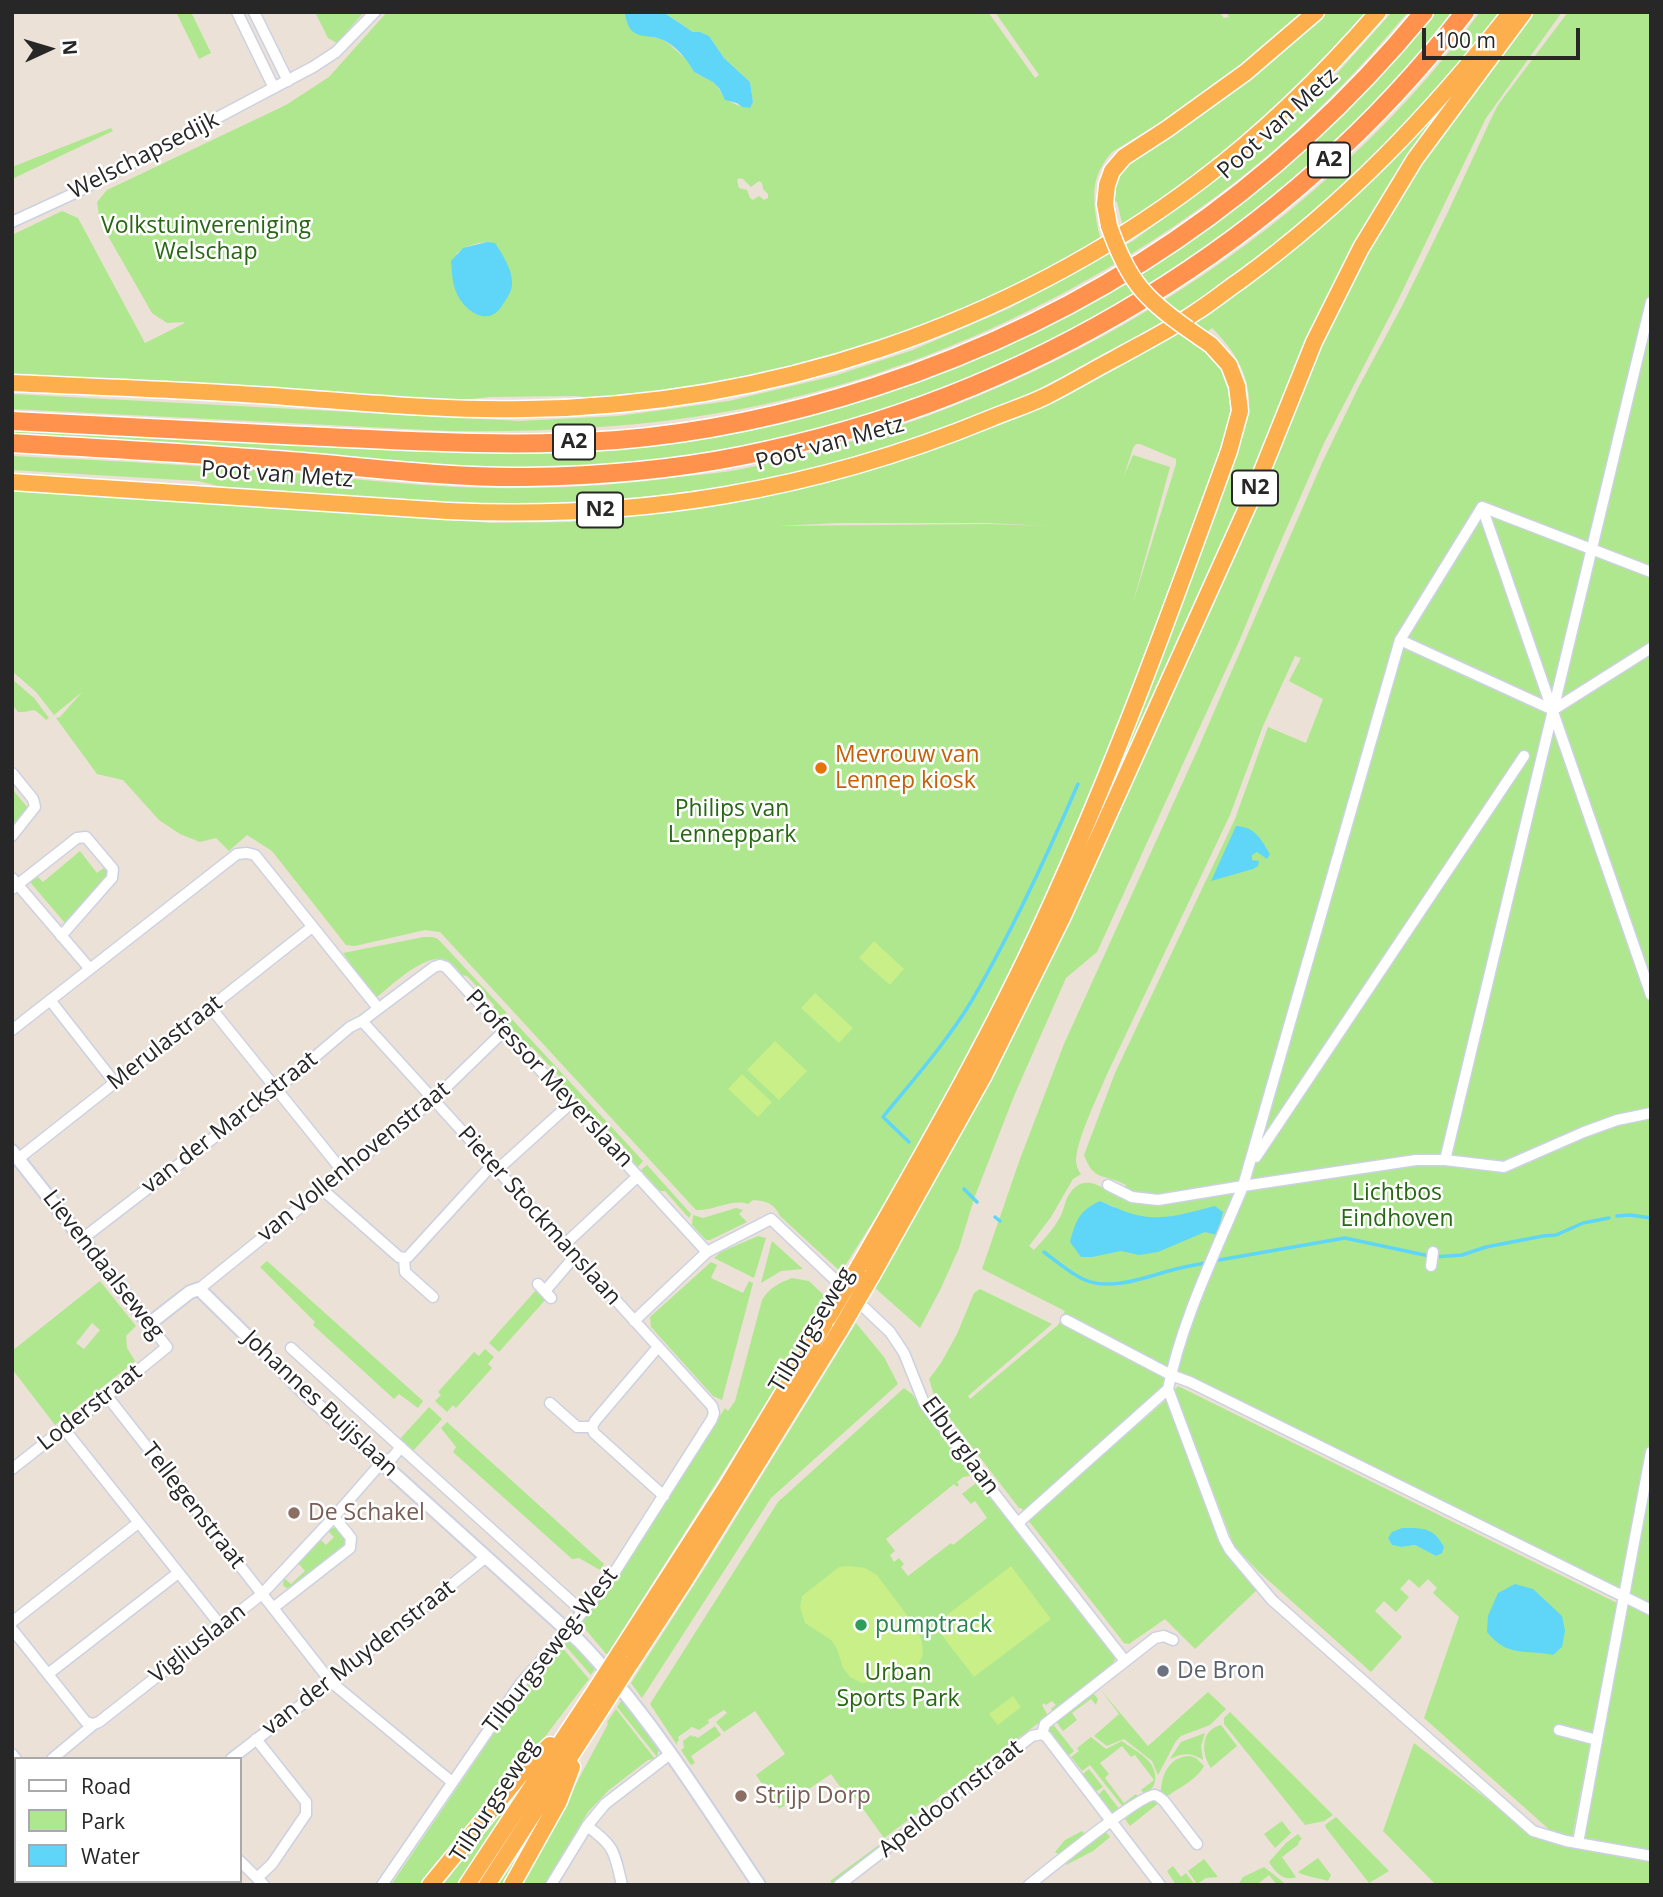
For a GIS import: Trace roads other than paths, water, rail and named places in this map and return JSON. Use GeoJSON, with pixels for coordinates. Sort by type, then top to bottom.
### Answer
{"type":"FeatureCollection","features":[{"type":"Feature","properties":{"kind":"highway","name":"N2"},"geometry":{"type":"LineString","coordinates":[[1021,985],[1140,688],[1220,475],[1240,411],[1237,386],[1229,365],[1211,345],[1154,305],[1129,274],[1109,226],[1105,204],[1107,185],[1112,170],[1124,157],[1246,72],[1316,12]]}},
{"type":"Feature","properties":{"kind":"highway","name":"Poot van Metz"},"geometry":{"type":"LineString","coordinates":[[12,383],[524,409],[618,405],[681,397],[753,385],[833,365],[909,340],[979,310],[1051,275],[1146,220],[1257,135],[1323,72],[1378,12]]}},
{"type":"Feature","properties":{"kind":"highway","name":"Poot van Metz"},"geometry":{"type":"LineString","coordinates":[[12,421],[521,444],[621,439],[733,425],[841,398],[920,372],[1018,332],[1108,284],[1151,257],[1239,194],[1306,138],[1424,12]]}},
{"type":"Feature","properties":{"kind":"highway","name":"Poot van Metz"},"geometry":{"type":"LineString","coordinates":[[12,443],[280,460],[450,475],[524,477],[625,472],[738,457],[850,429],[933,402],[1032,361],[1171,283],[1274,208],[1328,161],[1393,98],[1465,12]]}},
{"type":"Feature","properties":{"kind":"highway","name":"Poot van Metz"},"geometry":{"type":"LineString","coordinates":[[12,482],[519,514],[629,508],[742,494],[858,466],[945,437],[1046,396],[1197,312],[1307,228],[1355,186],[1440,99],[1511,12]]}},
{"type":"Feature","properties":{"kind":"highway","name":"N2"},"geometry":{"type":"LineString","coordinates":[[1021,985],[1109,815],[1250,501],[1314,342],[1361,248],[1415,159],[1524,12]]}},
{"type":"Feature","properties":{"kind":"highway","name":"Tilburgseweg"},"geometry":{"type":"LineString","coordinates":[[625,1658],[685,1580],[840,1330],[865,1271],[938,1125],[1021,985]]}},
{"type":"Feature","properties":{"kind":"highway","name":"Tilburgseweg"},"geometry":{"type":"LineString","coordinates":[[486,1885],[828,1318],[865,1271]]}},
{"type":"Feature","properties":{"kind":"highway","name":"Tilburgseweg"},"geometry":{"type":"LineString","coordinates":[[467,1885],[580,1727]]}},
{"type":"Feature","properties":{"kind":"highway"},"geometry":{"type":"LineString","coordinates":[[430,1885],[521,1774],[580,1727]]}},
{"type":"Feature","properties":{"kind":"highway"},"geometry":{"type":"LineString","coordinates":[[512,1885],[559,1801],[580,1727]]}},
{"type":"Feature","properties":{"kind":"street"},"geometry":{"type":"LineString","coordinates":[[237,12],[274,89]]}},
{"type":"Feature","properties":{"kind":"street"},"geometry":{"type":"LineString","coordinates":[[254,12],[288,81]]}},
{"type":"Feature","properties":{"kind":"street","name":"Welschapsedijk"},"geometry":{"type":"LineString","coordinates":[[12,222],[77,192],[288,81],[336,52],[375,12]]}},
{"type":"Feature","properties":{"kind":"street"},"geometry":{"type":"LineString","coordinates":[[1445,1160],[1651,302]]}},
{"type":"Feature","properties":{"kind":"street"},"geometry":{"type":"LineString","coordinates":[[1482,507],[1651,572]]}},
{"type":"Feature","properties":{"kind":"street"},"geometry":{"type":"LineString","coordinates":[[1482,507],[1400,640],[1249,1167],[1201,1285],[1173,1362],[1168,1389],[1224,1539],[1272,1600],[1533,1831],[1578,1843],[1651,1856]]}},
{"type":"Feature","properties":{"kind":"street"},"geometry":{"type":"LineString","coordinates":[[1482,507],[1651,995]]}},
{"type":"Feature","properties":{"kind":"street"},"geometry":{"type":"LineString","coordinates":[[1400,640],[1553,710]]}},
{"type":"Feature","properties":{"kind":"street"},"geometry":{"type":"LineString","coordinates":[[1553,710],[1651,648]]}},
{"type":"Feature","properties":{"kind":"street"},"geometry":{"type":"LineString","coordinates":[[1249,1167],[1524,756]]}},
{"type":"Feature","properties":{"kind":"street"},"geometry":{"type":"LineString","coordinates":[[12,773],[33,799],[35,807],[12,836]]}},
{"type":"Feature","properties":{"kind":"street"},"geometry":{"type":"LineString","coordinates":[[61,936],[112,878],[113,869],[86,837],[77,838],[14,884],[90,969]]}},
{"type":"Feature","properties":{"kind":"street"},"geometry":{"type":"LineString","coordinates":[[12,1030],[237,854],[247,853],[255,855],[378,1008]]}},
{"type":"Feature","properties":{"kind":"street","name":"Merulastraat"},"geometry":{"type":"LineString","coordinates":[[15,1155],[115,1083],[312,927]]}},
{"type":"Feature","properties":{"kind":"street","name":"Professor Meyerslaan"},"geometry":{"type":"LineString","coordinates":[[378,1008],[434,967],[446,967],[707,1252]]}},
{"type":"Feature","properties":{"kind":"street"},"geometry":{"type":"LineString","coordinates":[[50,1000],[115,1083]]}},
{"type":"Feature","properties":{"kind":"street"},"geometry":{"type":"LineString","coordinates":[[211,1008],[344,1173]]}},
{"type":"Feature","properties":{"kind":"street","name":"van der Marckstraat"},"geometry":{"type":"LineString","coordinates":[[82,1239],[277,1089],[349,1027],[362,1021],[378,1008]]}},
{"type":"Feature","properties":{"kind":"street","name":"Pieter Stockmanslaan"},"geometry":{"type":"LineString","coordinates":[[362,1021],[712,1406],[714,1413]]}},
{"type":"Feature","properties":{"kind":"street","name":"van Vollenhovenstraat"},"geometry":{"type":"LineString","coordinates":[[199,1289],[433,1100],[504,1031]]}},
{"type":"Feature","properties":{"kind":"street"},"geometry":{"type":"LineString","coordinates":[[323,1189],[399,1257],[408,1257],[495,1168],[571,1103]]}},
{"type":"Feature","properties":{"kind":"street"},"geometry":{"type":"LineString","coordinates":[[1108,1185],[1132,1197],[1158,1200],[1416,1160],[1445,1160],[1504,1167],[1584,1132],[1617,1120],[1651,1113]]}},
{"type":"Feature","properties":{"kind":"street","name":"Lievendaalseweg"},"geometry":{"type":"LineString","coordinates":[[15,1155],[167,1347]]}},
{"type":"Feature","properties":{"kind":"street"},"geometry":{"type":"LineString","coordinates":[[565,1244],[638,1176]]}},
{"type":"Feature","properties":{"kind":"street","name":"Elburglaan"},"geometry":{"type":"LineString","coordinates":[[707,1252],[771,1219],[890,1332],[904,1353],[924,1403],[1125,1661]]}},
{"type":"Feature","properties":{"kind":"street"},"geometry":{"type":"LineString","coordinates":[[635,1321],[707,1252]]}},
{"type":"Feature","properties":{"kind":"street"},"geometry":{"type":"LineString","coordinates":[[544,1291],[575,1256]]}},
{"type":"Feature","properties":{"kind":"street"},"geometry":{"type":"LineString","coordinates":[[404,1258],[405,1272],[433,1297]]}},
{"type":"Feature","properties":{"kind":"street"},"geometry":{"type":"LineString","coordinates":[[149,1324],[190,1292],[199,1289]]}},
{"type":"Feature","properties":{"kind":"street","name":"Johannes Buijslaan"},"geometry":{"type":"LineString","coordinates":[[199,1289],[309,1397],[568,1631]]}},
{"type":"Feature","properties":{"kind":"street"},"geometry":{"type":"LineString","coordinates":[[1066,1320],[1651,1610]]}},
{"type":"Feature","properties":{"kind":"street","name":"Loderstraat"},"geometry":{"type":"LineString","coordinates":[[13,1466],[65,1430],[167,1347]]}},
{"type":"Feature","properties":{"kind":"street"},"geometry":{"type":"LineString","coordinates":[[658,1347],[594,1420],[592,1427],[594,1433],[664,1496]]}},
{"type":"Feature","properties":{"kind":"street","name":"Johannes Buijslaan"},"geometry":{"type":"LineString","coordinates":[[291,1348],[583,1612]]}},
{"type":"Feature","properties":{"kind":"street"},"geometry":{"type":"LineString","coordinates":[[1018,1523],[1168,1389]]}},
{"type":"Feature","properties":{"kind":"street","name":"Tellegenstraat"},"geometry":{"type":"LineString","coordinates":[[107,1396],[331,1682],[452,1782]]}},
{"type":"Feature","properties":{"kind":"street"},"geometry":{"type":"LineString","coordinates":[[550,1403],[577,1427],[592,1427]]}},
{"type":"Feature","properties":{"kind":"street","name":"Tilburgseweg-West"},"geometry":{"type":"LineString","coordinates":[[382,1885],[521,1683],[568,1631],[616,1570],[714,1413]]}},
{"type":"Feature","properties":{"kind":"street"},"geometry":{"type":"LineString","coordinates":[[65,1430],[221,1626]]}},
{"type":"Feature","properties":{"kind":"street","name":"Vigliuslaan"},"geometry":{"type":"LineString","coordinates":[[54,1757],[262,1594],[382,1462],[392,1458],[401,1447]]}},
{"type":"Feature","properties":{"kind":"street"},"geometry":{"type":"LineString","coordinates":[[1578,1843],[1651,1452]]}},
{"type":"Feature","properties":{"kind":"street","name":"Vigliuslaan"},"geometry":{"type":"LineString","coordinates":[[273,1608],[350,1548],[351,1538],[334,1517]]}},
{"type":"Feature","properties":{"kind":"street"},"geometry":{"type":"LineString","coordinates":[[12,1622],[138,1523]]}},
{"type":"Feature","properties":{"kind":"street","name":"van der Muydenstraat"},"geometry":{"type":"LineString","coordinates":[[234,1757],[486,1557]]}},
{"type":"Feature","properties":{"kind":"street"},"geometry":{"type":"LineString","coordinates":[[48,1674],[178,1573]]}},
{"type":"Feature","properties":{"kind":"street"},"geometry":{"type":"LineString","coordinates":[[12,1629],[86,1722],[93,1724]]}},
{"type":"Feature","properties":{"kind":"street"},"geometry":{"type":"LineString","coordinates":[[568,1631],[598,1661],[640,1712],[759,1885]]}},
{"type":"Feature","properties":{"kind":"street"},"geometry":{"type":"LineString","coordinates":[[1125,1661],[1155,1639],[1164,1636],[1173,1640]]}},
{"type":"Feature","properties":{"kind":"street","name":"Apeldoornstraat"},"geometry":{"type":"LineString","coordinates":[[839,1885],[1032,1736],[1042,1734],[1045,1724],[1125,1661]]}},
{"type":"Feature","properties":{"kind":"street"},"geometry":{"type":"LineString","coordinates":[[1559,1730],[1597,1740]]}},
{"type":"Feature","properties":{"kind":"street"},"geometry":{"type":"LineString","coordinates":[[1042,1734],[1160,1885]]}},
{"type":"Feature","properties":{"kind":"street"},"geometry":{"type":"LineString","coordinates":[[242,1863],[260,1882],[306,1814],[306,1802],[256,1739]]}},
{"type":"Feature","properties":{"kind":"street"},"geometry":{"type":"LineString","coordinates":[[551,1885],[587,1826],[612,1797],[670,1754]]}},
{"type":"Feature","properties":{"kind":"street"},"geometry":{"type":"LineString","coordinates":[[1029,1885],[1111,1821],[1149,1797],[1158,1796],[1197,1844]]}},
{"type":"Feature","properties":{"kind":"street"},"geometry":{"type":"LineString","coordinates":[[587,1826],[612,1849],[622,1885]]}},
{"type":"Feature","properties":{"kind":"water"},"geometry":{"type":"Polygon","coordinates":[[[660,12],[693,32],[709,36],[724,58],[750,82],[753,102],[750,108],[725,100],[713,82],[694,72],[681,54],[668,43],[634,33],[627,23],[625,14],[660,12]]]}},
{"type":"Feature","properties":{"kind":"water"},"geometry":{"type":"Polygon","coordinates":[[[487,242],[495,243],[512,279],[509,294],[497,312],[491,316],[476,314],[463,304],[453,282],[451,261],[463,248],[487,242]]]}},
{"type":"Feature","properties":{"kind":"water"},"geometry":{"type":"Polygon","coordinates":[[[1236,826],[1253,832],[1270,854],[1267,859],[1257,852],[1252,855],[1252,860],[1259,861],[1258,866],[1211,881],[1236,826]]]}},
{"type":"Feature","properties":{"kind":"water"},"geometry":{"type":"Polygon","coordinates":[[[1100,1201],[1148,1217],[1174,1216],[1215,1206],[1223,1212],[1217,1235],[1205,1232],[1158,1252],[1139,1255],[1121,1251],[1081,1257],[1070,1242],[1074,1228],[1079,1217],[1100,1201]]]}},
{"type":"Feature","properties":{"kind":"water"},"geometry":{"type":"Polygon","coordinates":[[[1402,1528],[1431,1532],[1444,1547],[1442,1553],[1436,1556],[1415,1545],[1392,1545],[1388,1538],[1392,1532],[1402,1528]]]}},
{"type":"Feature","properties":{"kind":"water"},"geometry":{"type":"Polygon","coordinates":[[[1515,1584],[1533,1589],[1562,1616],[1565,1631],[1562,1647],[1553,1655],[1510,1649],[1502,1646],[1487,1632],[1488,1616],[1498,1593],[1515,1584]]]}},
{"type":"Feature","properties":{"kind":"waterway"},"geometry":{"type":"LineString","coordinates":[[909,1142],[883,1117],[940,1047],[971,1002],[1028,894],[1078,784]]}},
{"type":"Feature","properties":{"kind":"waterway"},"geometry":{"type":"LineString","coordinates":[[964,1189],[977,1202]]}},
{"type":"Feature","properties":{"kind":"waterway"},"geometry":{"type":"LineString","coordinates":[[1617,1216],[1651,1218]]}},
{"type":"Feature","properties":{"kind":"waterway"},"geometry":{"type":"LineString","coordinates":[[995,1217],[1000,1221]]}},
{"type":"Feature","properties":{"kind":"waterway"},"geometry":{"type":"LineString","coordinates":[[1219,1260],[1345,1238],[1434,1257],[1462,1255],[1486,1247],[1556,1235],[1583,1223],[1609,1218]]}},
{"type":"Feature","properties":{"kind":"waterway"},"geometry":{"type":"LineString","coordinates":[[1044,1252],[1085,1280],[1106,1284],[1129,1282],[1205,1263]]}},
{"type":"Feature","properties":{"kind":"place","name":"Mevrouw van Lennep kiosk"},"geometry":{"type":"Point","coordinates":[821,768]}},
{"type":"Feature","properties":{"kind":"place","name":"De Schakel"},"geometry":{"type":"Point","coordinates":[294,1513]}},
{"type":"Feature","properties":{"kind":"place","name":"pumptrack"},"geometry":{"type":"Point","coordinates":[861,1625]}},
{"type":"Feature","properties":{"kind":"place","name":"De Bron"},"geometry":{"type":"Point","coordinates":[1163,1671]}},
{"type":"Feature","properties":{"kind":"place","name":"Strijp Dorp"},"geometry":{"type":"Point","coordinates":[741,1796]}},
{"type":"Feature","properties":{"kind":"park label","name":"Volkstuinvereniging Welschap"},"geometry":{"type":"Point","coordinates":[206,239]}},
{"type":"Feature","properties":{"kind":"park label","name":"Philips van Lenneppark"},"geometry":{"type":"Point","coordinates":[732,822]}},
{"type":"Feature","properties":{"kind":"park label","name":"Lichtbos Eindhoven"},"geometry":{"type":"Point","coordinates":[1397,1206]}},
{"type":"Feature","properties":{"kind":"park label","name":"Urban Sports Park"},"geometry":{"type":"Point","coordinates":[898,1686]}}]}
